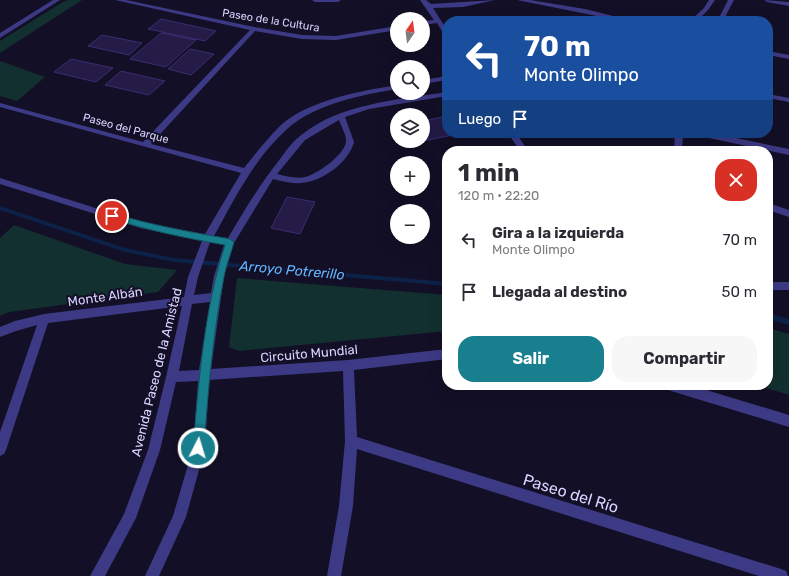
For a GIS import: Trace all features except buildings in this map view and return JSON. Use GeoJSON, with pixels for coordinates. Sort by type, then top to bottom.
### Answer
{"type":"FeatureCollection","features":[{"type":"Feature","properties":{"kind":"street"},"geometry":{"type":"LineString","coordinates":[[0,36],[58,0]]}},
{"type":"Feature","properties":{"kind":"street","name":"Paseo de la Cultura"},"geometry":{"type":"LineString","coordinates":[[118,0],[254,29],[320,38],[336,38],[390,29]]}},
{"type":"Feature","properties":{"kind":"street"},"geometry":{"type":"LineString","coordinates":[[315,0],[338,0]]}},
{"type":"Feature","properties":{"kind":"street"},"geometry":{"type":"LineString","coordinates":[[423,0],[429,6],[442,27]]}},
{"type":"Feature","properties":{"kind":"street"},"geometry":{"type":"LineString","coordinates":[[429,6],[464,5],[492,0]]}},
{"type":"Feature","properties":{"kind":"street"},"geometry":{"type":"LineString","coordinates":[[520,0],[608,16]]}},
{"type":"Feature","properties":{"kind":"street"},"geometry":{"type":"LineString","coordinates":[[698,16],[706,9],[712,0]]}},
{"type":"Feature","properties":{"kind":"street"},"geometry":{"type":"LineString","coordinates":[[723,16],[731,0]]}},
{"type":"Feature","properties":{"kind":"street"},"geometry":{"type":"LineString","coordinates":[[767,0],[789,4]]}},
{"type":"Feature","properties":{"kind":"street"},"geometry":{"type":"LineString","coordinates":[[430,22],[438,21]]}},
{"type":"Feature","properties":{"kind":"street"},"geometry":{"type":"LineString","coordinates":[[145,145],[254,29]]}},
{"type":"Feature","properties":{"kind":"street"},"geometry":{"type":"LineString","coordinates":[[773,55],[789,57]]}},
{"type":"Feature","properties":{"kind":"street"},"geometry":{"type":"LineString","coordinates":[[430,81],[442,79]]}},
{"type":"Feature","properties":{"kind":"street","name":"Avenida Paseo de la Amistad"},"geometry":{"type":"LineString","coordinates":[[97,576],[129,518],[154,450],[172,376],[193,277],[201,254],[207,239],[246,171],[270,142],[284,128],[304,114],[329,103],[361,93],[390,88]]}},
{"type":"Feature","properties":{"kind":"street"},"geometry":{"type":"LineString","coordinates":[[152,576],[179,517],[198,448],[204,375],[219,276],[230,242],[271,176],[302,138],[319,127],[341,116],[368,107],[442,95]]}},
{"type":"Feature","properties":{"kind":"street"},"geometry":{"type":"LineString","coordinates":[[773,97],[789,100]]}},
{"type":"Feature","properties":{"kind":"street","name":"Paseo del Parque"},"geometry":{"type":"LineString","coordinates":[[0,105],[246,171]]}},
{"type":"Feature","properties":{"kind":"street"},"geometry":{"type":"LineString","coordinates":[[271,176],[302,181],[309,180],[316,177],[345,155],[350,142],[341,116]]}},
{"type":"Feature","properties":{"kind":"street"},"geometry":{"type":"LineString","coordinates":[[723,138],[761,146]]}},
{"type":"Feature","properties":{"kind":"street"},"geometry":{"type":"LineString","coordinates":[[773,149],[789,152]]}},
{"type":"Feature","properties":{"kind":"street"},"geometry":{"type":"LineString","coordinates":[[0,181],[140,224],[207,239],[230,242]]}},
{"type":"Feature","properties":{"kind":"street"},"geometry":{"type":"LineString","coordinates":[[773,208],[789,214]]}},
{"type":"Feature","properties":{"kind":"street"},"geometry":{"type":"LineString","coordinates":[[773,286],[789,286]]}},
{"type":"Feature","properties":{"kind":"street","name":"Monte Albán"},"geometry":{"type":"LineString","coordinates":[[0,332],[15,326],[44,319],[189,299],[216,297]]}},
{"type":"Feature","properties":{"kind":"street"},"geometry":{"type":"LineString","coordinates":[[0,450],[44,319]]}},
{"type":"Feature","properties":{"kind":"street","name":"Circuito Mundial"},"geometry":{"type":"LineString","coordinates":[[172,376],[348,364],[442,355]]}},
{"type":"Feature","properties":{"kind":"street"},"geometry":{"type":"LineString","coordinates":[[334,576],[346,506],[351,441],[348,364]]}},
{"type":"Feature","properties":{"kind":"street"},"geometry":{"type":"LineString","coordinates":[[688,390],[789,421]]}},
{"type":"Feature","properties":{"kind":"street","name":"Paseo del Río"},"geometry":{"type":"LineString","coordinates":[[351,441],[781,576]]}},
{"type":"Feature","properties":{"kind":"green space"},"geometry":{"type":"Polygon","coordinates":[[[68,0],[82,0],[0,53],[0,41],[68,0]]]}},
{"type":"Feature","properties":{"kind":"green space"},"geometry":{"type":"Polygon","coordinates":[[[0,61],[45,77],[17,101],[0,96],[0,61]]]}},
{"type":"Feature","properties":{"kind":"green space"},"geometry":{"type":"Polygon","coordinates":[[[14,225],[125,264],[177,270],[158,292],[9,312],[0,316],[0,238],[14,225]]]}},
{"type":"Feature","properties":{"kind":"green space"},"geometry":{"type":"Polygon","coordinates":[[[237,278],[442,295],[442,331],[239,351],[229,347],[237,278]]]}},
{"type":"Feature","properties":{"kind":"green space"},"geometry":{"type":"Polygon","coordinates":[[[773,329],[789,334],[789,395],[772,390],[773,329]]]}},
{"type":"Feature","properties":{"kind":"waterway","name":"Arroyo Potrerillo"},"geometry":{"type":"LineString","coordinates":[[0,208],[125,250],[174,260],[442,284]]}},
{"type":"Feature","properties":{"kind":"waterway","name":"Arroyo Potrerillo"},"geometry":{"type":"LineString","coordinates":[[773,317],[789,322]]}},
{"type":"Feature","properties":{"kind":"route"},"geometry":{"type":"LineString","coordinates":[[112,216],[180,234],[230,242],[219,276],[204,375],[198,448]]}}]}
